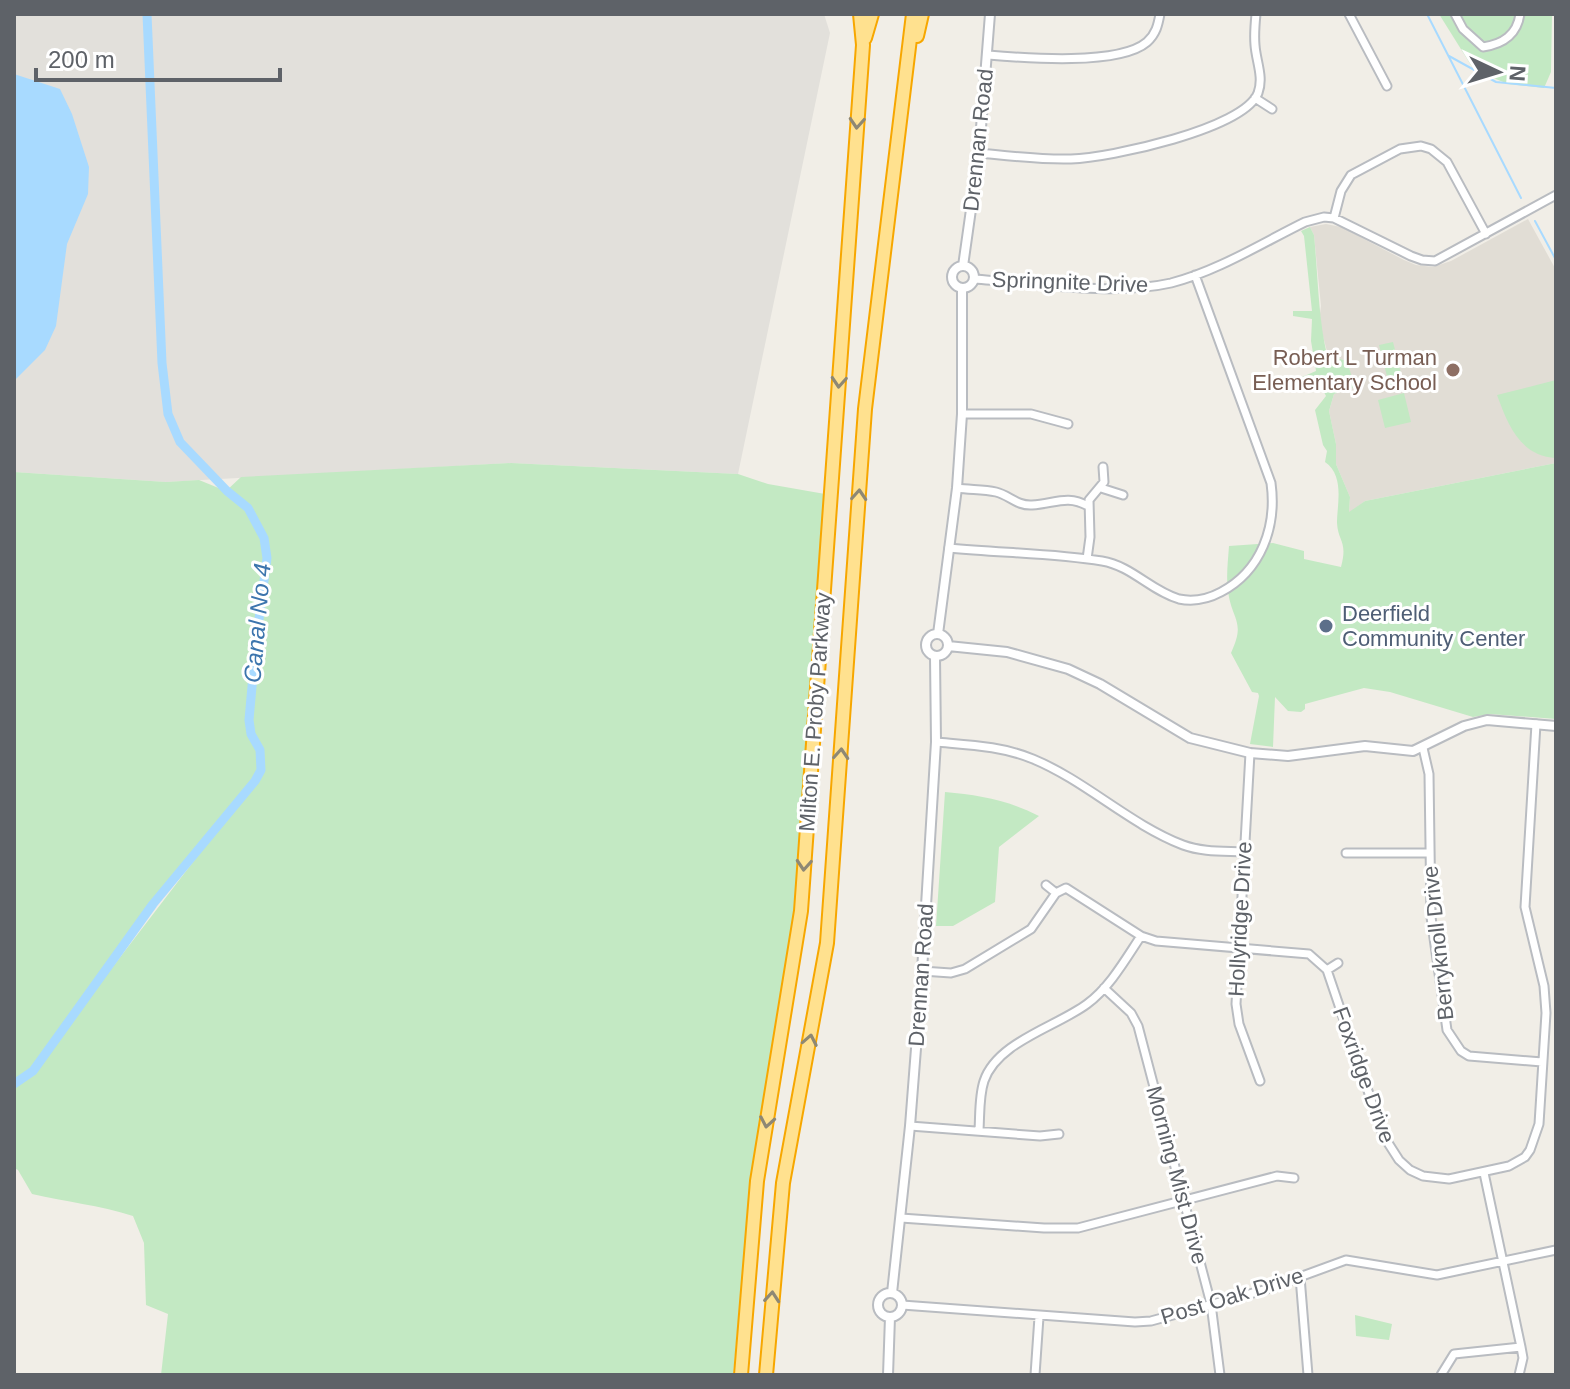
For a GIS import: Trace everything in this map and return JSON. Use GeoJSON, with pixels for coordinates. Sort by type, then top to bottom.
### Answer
{"type":"FeatureCollection","features":[{"type":"Feature","properties":{"kind":"highway"},"geometry":{"type":"LineString","coordinates":[[860,14],[863,45]]}},
{"type":"Feature","properties":{"kind":"highway"},"geometry":{"type":"LineString","coordinates":[[863,45],[872,14]]}},
{"type":"Feature","properties":{"kind":"highway"},"geometry":{"type":"LineString","coordinates":[[903,94],[913,14]]}},
{"type":"Feature","properties":{"kind":"highway"},"geometry":{"type":"LineString","coordinates":[[903,94],[922,14]]}},
{"type":"Feature","properties":{"kind":"highway","name":"Milton E. Proby Parkway"},"geometry":{"type":"LineString","coordinates":[[741,1375],[757,1181],[801,911],[863,45]]}},
{"type":"Feature","properties":{"kind":"highway","name":"Milton E. Proby Parkway"},"geometry":{"type":"LineString","coordinates":[[766,1375],[783,1183],[827,943],[865,409],[903,94]]}},
{"type":"Feature","properties":{"kind":"street","name":"Drennan Road"},"geometry":{"type":"LineString","coordinates":[[963,266],[979,153],[990,14]]}},
{"type":"Feature","properties":{"kind":"street"},"geometry":{"type":"LineString","coordinates":[[987,55],[1071,60],[1138,48],[1153,36],[1160,14]]}},
{"type":"Feature","properties":{"kind":"street"},"geometry":{"type":"LineString","coordinates":[[979,153],[1070,159],[1112,153],[1185,138],[1243,109],[1255,98],[1260,73],[1254,35],[1256,14]]}},
{"type":"Feature","properties":{"kind":"street"},"geometry":{"type":"LineString","coordinates":[[1349,14],[1387,86]]}},
{"type":"Feature","properties":{"kind":"street"},"geometry":{"type":"LineString","coordinates":[[1455,14],[1463,29],[1483,47],[1500,44],[1518,27],[1520,14]]}},
{"type":"Feature","properties":{"kind":"street"},"geometry":{"type":"LineString","coordinates":[[1255,98],[1272,109]]}},
{"type":"Feature","properties":{"kind":"street"},"geometry":{"type":"LineString","coordinates":[[1486,234],[1447,162],[1431,149],[1421,146],[1400,149],[1351,175],[1341,191],[1334,218],[1411,256],[1429,261],[1444,258],[1556,195]]}},
{"type":"Feature","properties":{"kind":"street","name":"Springnite Drive"},"geometry":{"type":"LineString","coordinates":[[974,279],[1128,288],[1158,285],[1195,275],[1305,222],[1334,218]]}},
{"type":"Feature","properties":{"kind":"street"},"geometry":{"type":"LineString","coordinates":[[963,266],[973,271],[974,279],[962,289],[952,282],[951,275],[956,268],[963,266]]}},
{"type":"Feature","properties":{"kind":"street"},"geometry":{"type":"LineString","coordinates":[[949,548],[1087,559],[1118,566],[1172,595],[1194,600],[1216,594],[1243,579],[1259,557],[1265,540],[1273,510],[1271,483],[1195,275]]}},
{"type":"Feature","properties":{"kind":"street"},"geometry":{"type":"LineString","coordinates":[[938,634],[957,488],[962,414],[962,289]]}},
{"type":"Feature","properties":{"kind":"street"},"geometry":{"type":"LineString","coordinates":[[962,414],[1031,414],[1068,424]]}},
{"type":"Feature","properties":{"kind":"street"},"geometry":{"type":"LineString","coordinates":[[1087,559],[1090,537],[1088,506],[1093,493],[1104,482],[1103,467]]}},
{"type":"Feature","properties":{"kind":"street"},"geometry":{"type":"LineString","coordinates":[[957,488],[999,492],[1021,504],[1069,499],[1088,506]]}},
{"type":"Feature","properties":{"kind":"street"},"geometry":{"type":"LineString","coordinates":[[1101,488],[1123,495]]}},
{"type":"Feature","properties":{"kind":"street"},"geometry":{"type":"LineString","coordinates":[[938,634],[944,637],[948,646],[942,655],[935,657],[928,653],[925,645],[927,638],[938,634]]}},
{"type":"Feature","properties":{"kind":"street"},"geometry":{"type":"LineString","coordinates":[[948,646],[1007,652],[1068,669],[1100,684],[1190,738],[1250,753],[1288,756],[1365,746],[1403,751],[1423,748],[1476,722],[1487,720],[1556,726]]}},
{"type":"Feature","properties":{"kind":"street","name":"Drennan Road"},"geometry":{"type":"LineString","coordinates":[[892,1293],[910,1126],[922,971],[936,742],[935,657]]}},
{"type":"Feature","properties":{"kind":"street","name":"Foxridge Drive"},"geometry":{"type":"LineString","coordinates":[[1327,970],[1390,1149],[1410,1170],[1434,1179],[1484,1173],[1509,1166],[1525,1157],[1539,1124],[1545,1000],[1525,907],[1536,724]]}},
{"type":"Feature","properties":{"kind":"street"},"geometry":{"type":"LineString","coordinates":[[936,742],[987,747],[1022,755],[1049,767],[1170,839],[1195,848],[1243,852]]}},
{"type":"Feature","properties":{"kind":"street","name":"Berryknoll Drive"},"geometry":{"type":"LineString","coordinates":[[1423,748],[1429,774],[1431,917],[1447,1030],[1468,1059],[1542,1062]]}},
{"type":"Feature","properties":{"kind":"street","name":"Hollyridge Drive"},"geometry":{"type":"LineString","coordinates":[[1250,753],[1237,1013],[1260,1081]]}},
{"type":"Feature","properties":{"kind":"street"},"geometry":{"type":"LineString","coordinates":[[1346,853],[1429,853]]}},
{"type":"Feature","properties":{"kind":"street"},"geometry":{"type":"LineString","coordinates":[[1046,885],[1056,893]]}},
{"type":"Feature","properties":{"kind":"street"},"geometry":{"type":"LineString","coordinates":[[922,971],[951,973],[965,969],[1031,929],[1056,893],[1066,888],[1141,936],[1170,944],[1299,952],[1318,960],[1327,970],[1338,963]]}},
{"type":"Feature","properties":{"kind":"street"},"geometry":{"type":"LineString","coordinates":[[979,1130],[982,1090],[994,1061],[1010,1048],[1085,1005],[1104,988],[1141,936]]}},
{"type":"Feature","properties":{"kind":"street","name":"Morning Mist Drive"},"geometry":{"type":"LineString","coordinates":[[1104,988],[1135,1019],[1211,1304],[1220,1375]]}},
{"type":"Feature","properties":{"kind":"street"},"geometry":{"type":"LineString","coordinates":[[910,1126],[1040,1136],[1059,1134]]}},
{"type":"Feature","properties":{"kind":"street"},"geometry":{"type":"LineString","coordinates":[[1484,1173],[1523,1358],[1519,1375]]}},
{"type":"Feature","properties":{"kind":"street"},"geometry":{"type":"LineString","coordinates":[[901,1218],[1078,1228],[1277,1176],[1294,1178]]}},
{"type":"Feature","properties":{"kind":"street","name":"Post Oak Drive"},"geometry":{"type":"LineString","coordinates":[[902,1305],[1039,1317],[1151,1321],[1264,1290],[1346,1260],[1437,1275],[1556,1250]]}},
{"type":"Feature","properties":{"kind":"street"},"geometry":{"type":"LineString","coordinates":[[1300,1277],[1308,1375]]}},
{"type":"Feature","properties":{"kind":"street"},"geometry":{"type":"LineString","coordinates":[[892,1293],[900,1298],[902,1305],[900,1312],[890,1317],[883,1314],[878,1304],[881,1297],[892,1293]]}},
{"type":"Feature","properties":{"kind":"street"},"geometry":{"type":"LineString","coordinates":[[888,1375],[890,1317]]}},
{"type":"Feature","properties":{"kind":"street"},"geometry":{"type":"LineString","coordinates":[[1035,1375],[1039,1317]]}},
{"type":"Feature","properties":{"kind":"street"},"geometry":{"type":"LineString","coordinates":[[1441,1375],[1454,1354],[1521,1347]]}},
{"type":"Feature","properties":{"kind":"shaded area"},"geometry":{"type":"Polygon","coordinates":[[[14,14],[824,14],[830,33],[738,474],[511,463],[166,482],[14,472],[14,14]]]}},
{"type":"Feature","properties":{"kind":"shaded area","name":"Robert L Turman Elementary School"},"geometry":{"type":"Polygon","coordinates":[[[1528,219],[1556,270],[1556,463],[1365,501],[1349,513],[1350,497],[1336,464],[1336,444],[1329,411],[1334,394],[1354,386],[1347,361],[1328,355],[1319,321],[1321,306],[1314,235],[1310,227],[1326,224],[1341,227],[1404,260],[1433,267],[1451,261],[1528,219]]]}},
{"type":"Feature","properties":{"kind":"green space"},"geometry":{"type":"Polygon","coordinates":[[[1439,14],[1552,14],[1551,72],[1544,88],[1508,84],[1474,70],[1439,14]]]}},
{"type":"Feature","properties":{"kind":"green space"},"geometry":{"type":"Polygon","coordinates":[[[1310,227],[1314,235],[1327,355],[1347,361],[1355,387],[1334,394],[1329,411],[1336,444],[1336,464],[1350,497],[1349,512],[1365,501],[1556,463],[1556,719],[1490,714],[1473,717],[1390,692],[1364,688],[1305,704],[1301,712],[1288,711],[1275,697],[1273,747],[1250,744],[1259,696],[1252,692],[1231,653],[1238,627],[1228,591],[1229,546],[1273,543],[1304,551],[1304,559],[1341,567],[1343,558],[1337,523],[1338,482],[1325,462],[1327,451],[1315,410],[1326,396],[1318,380],[1304,384],[1302,377],[1316,371],[1311,341],[1312,319],[1293,316],[1293,311],[1312,311],[1301,231],[1310,227]]]}},
{"type":"Feature","properties":{"kind":"green space"},"geometry":{"type":"Polygon","coordinates":[[[1393,342],[1404,385],[1390,388],[1379,345],[1393,342]]]}},
{"type":"Feature","properties":{"kind":"green space"},"geometry":{"type":"Polygon","coordinates":[[[1556,380],[1556,458],[1533,452],[1524,445],[1511,428],[1497,395],[1556,380]]]}},
{"type":"Feature","properties":{"kind":"green space"},"geometry":{"type":"Polygon","coordinates":[[[1404,393],[1411,422],[1385,428],[1378,400],[1404,393]]]}},
{"type":"Feature","properties":{"kind":"green space"},"geometry":{"type":"Polygon","coordinates":[[[511,463],[738,474],[768,484],[825,494],[793,927],[752,1172],[733,1375],[161,1375],[168,1314],[146,1305],[144,1243],[133,1216],[32,1194],[14,1168],[14,472],[166,482],[199,480],[226,491],[241,477],[511,463]],[[258,775],[153,904],[56,1041],[258,775]]]}},
{"type":"Feature","properties":{"kind":"green space"},"geometry":{"type":"Polygon","coordinates":[[[945,792],[993,799],[1039,816],[999,847],[995,902],[953,926],[936,926],[945,792]]]}},
{"type":"Feature","properties":{"kind":"green space"},"geometry":{"type":"Polygon","coordinates":[[[1355,1315],[1392,1324],[1389,1340],[1356,1336],[1355,1315]]]}},
{"type":"Feature","properties":{"kind":"water"},"geometry":{"type":"Polygon","coordinates":[[[14,74],[60,89],[72,114],[89,167],[88,194],[67,244],[56,326],[45,350],[14,381],[14,74]]]}},
{"type":"Feature","properties":{"kind":"waterway","name":"Canal No 4"},"geometry":{"type":"LineString","coordinates":[[14,1084],[33,1071],[153,904],[261,770],[260,750],[251,734],[249,720],[267,558],[264,538],[248,508],[227,491],[180,442],[168,414],[162,363],[147,14]]}},
{"type":"Feature","properties":{"kind":"waterway"},"geometry":{"type":"LineString","coordinates":[[1427,14],[1521,198]]}},
{"type":"Feature","properties":{"kind":"waterway"},"geometry":{"type":"LineString","coordinates":[[1449,56],[1496,82],[1556,88]]}},
{"type":"Feature","properties":{"kind":"waterway"},"geometry":{"type":"LineString","coordinates":[[1535,221],[1556,260]]}},
{"type":"Feature","properties":{"kind":"place","name":"Robert L Turman Elementary School"},"geometry":{"type":"Point","coordinates":[1453,370]}},
{"type":"Feature","properties":{"kind":"place","name":"Deerfield Community Center"},"geometry":{"type":"Point","coordinates":[1326,626]}}]}
